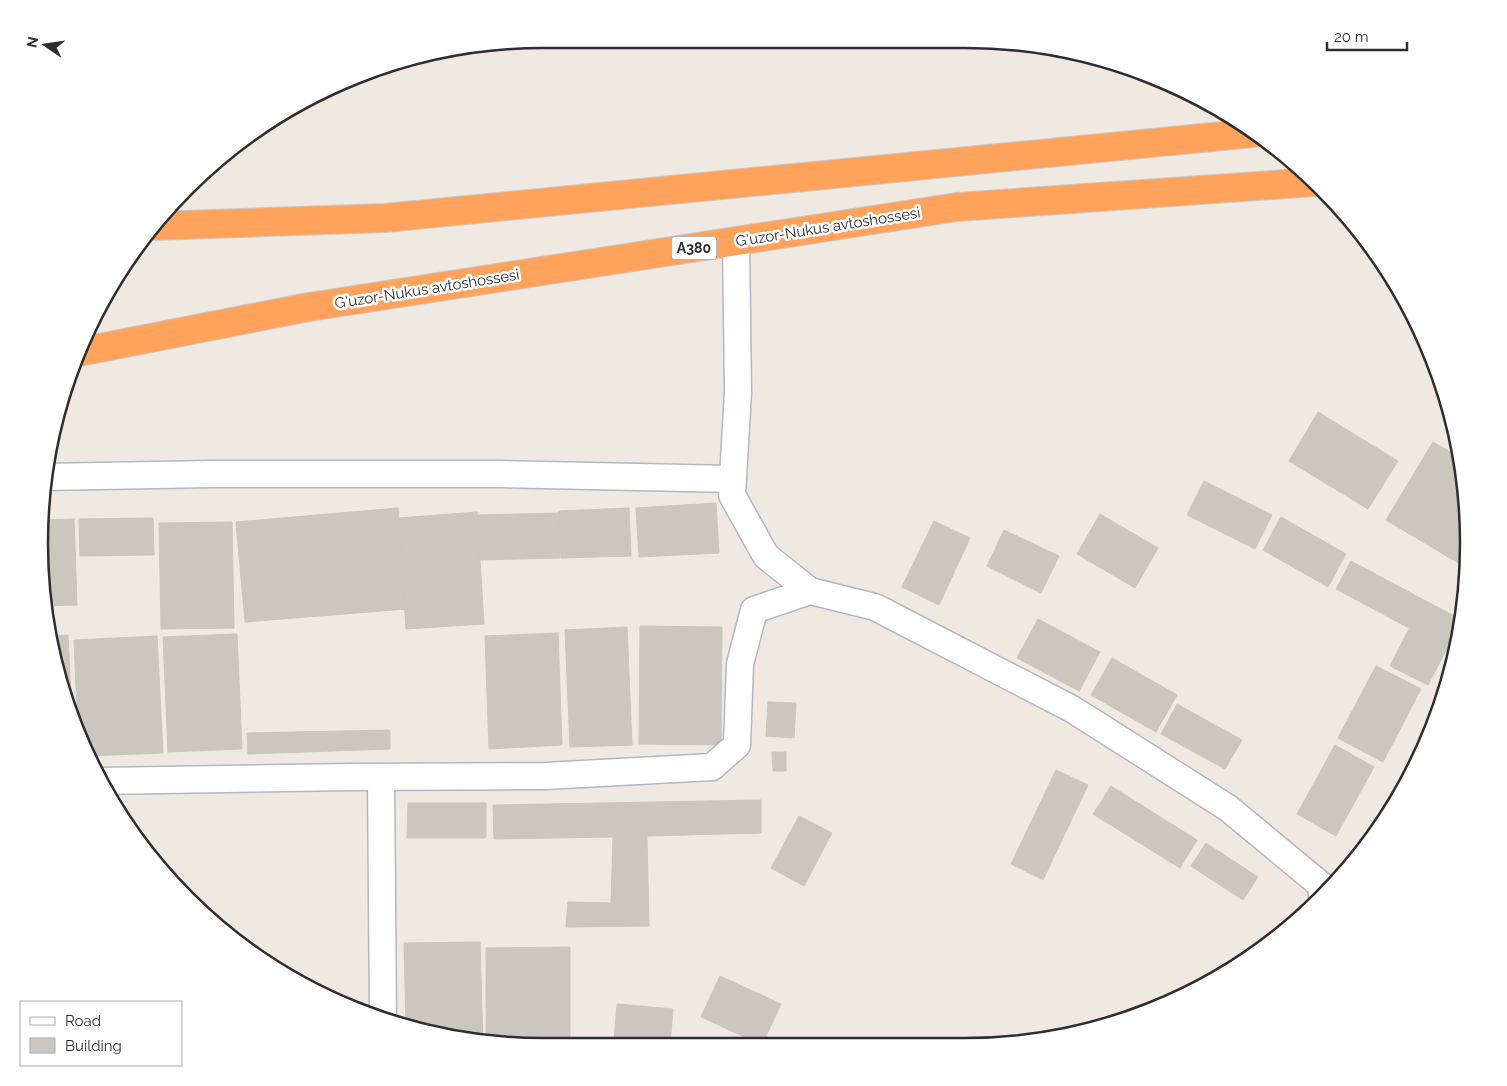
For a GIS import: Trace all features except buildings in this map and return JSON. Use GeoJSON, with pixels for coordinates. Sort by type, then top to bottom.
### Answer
{"type":"FeatureCollection","features":[{"type":"Feature","properties":{"kind":"highway"},"geometry":{"type":"LineString","coordinates":[[162,226],[386,218],[1243,134]]}},
{"type":"Feature","properties":{"kind":"highway","name":"G'uzor-Nukus avtoshossesi"},"geometry":{"type":"LineString","coordinates":[[86,351],[309,307],[957,207],[1304,183]]}},
{"type":"Feature","properties":{"kind":"street"},"geometry":{"type":"LineString","coordinates":[[736,241],[738,392],[732,496],[766,556],[810,591],[875,607],[1072,709],[1228,808],[1320,887]]}},
{"type":"Feature","properties":{"kind":"street"},"geometry":{"type":"LineString","coordinates":[[52,478],[212,474],[499,474],[733,480]]}},
{"type":"Feature","properties":{"kind":"street"},"geometry":{"type":"LineString","coordinates":[[109,781],[545,776],[712,767],[737,745],[740,664],[754,610],[810,591]]}},
{"type":"Feature","properties":{"kind":"street"},"geometry":{"type":"LineString","coordinates":[[381,777],[383,1012]]}}]}
